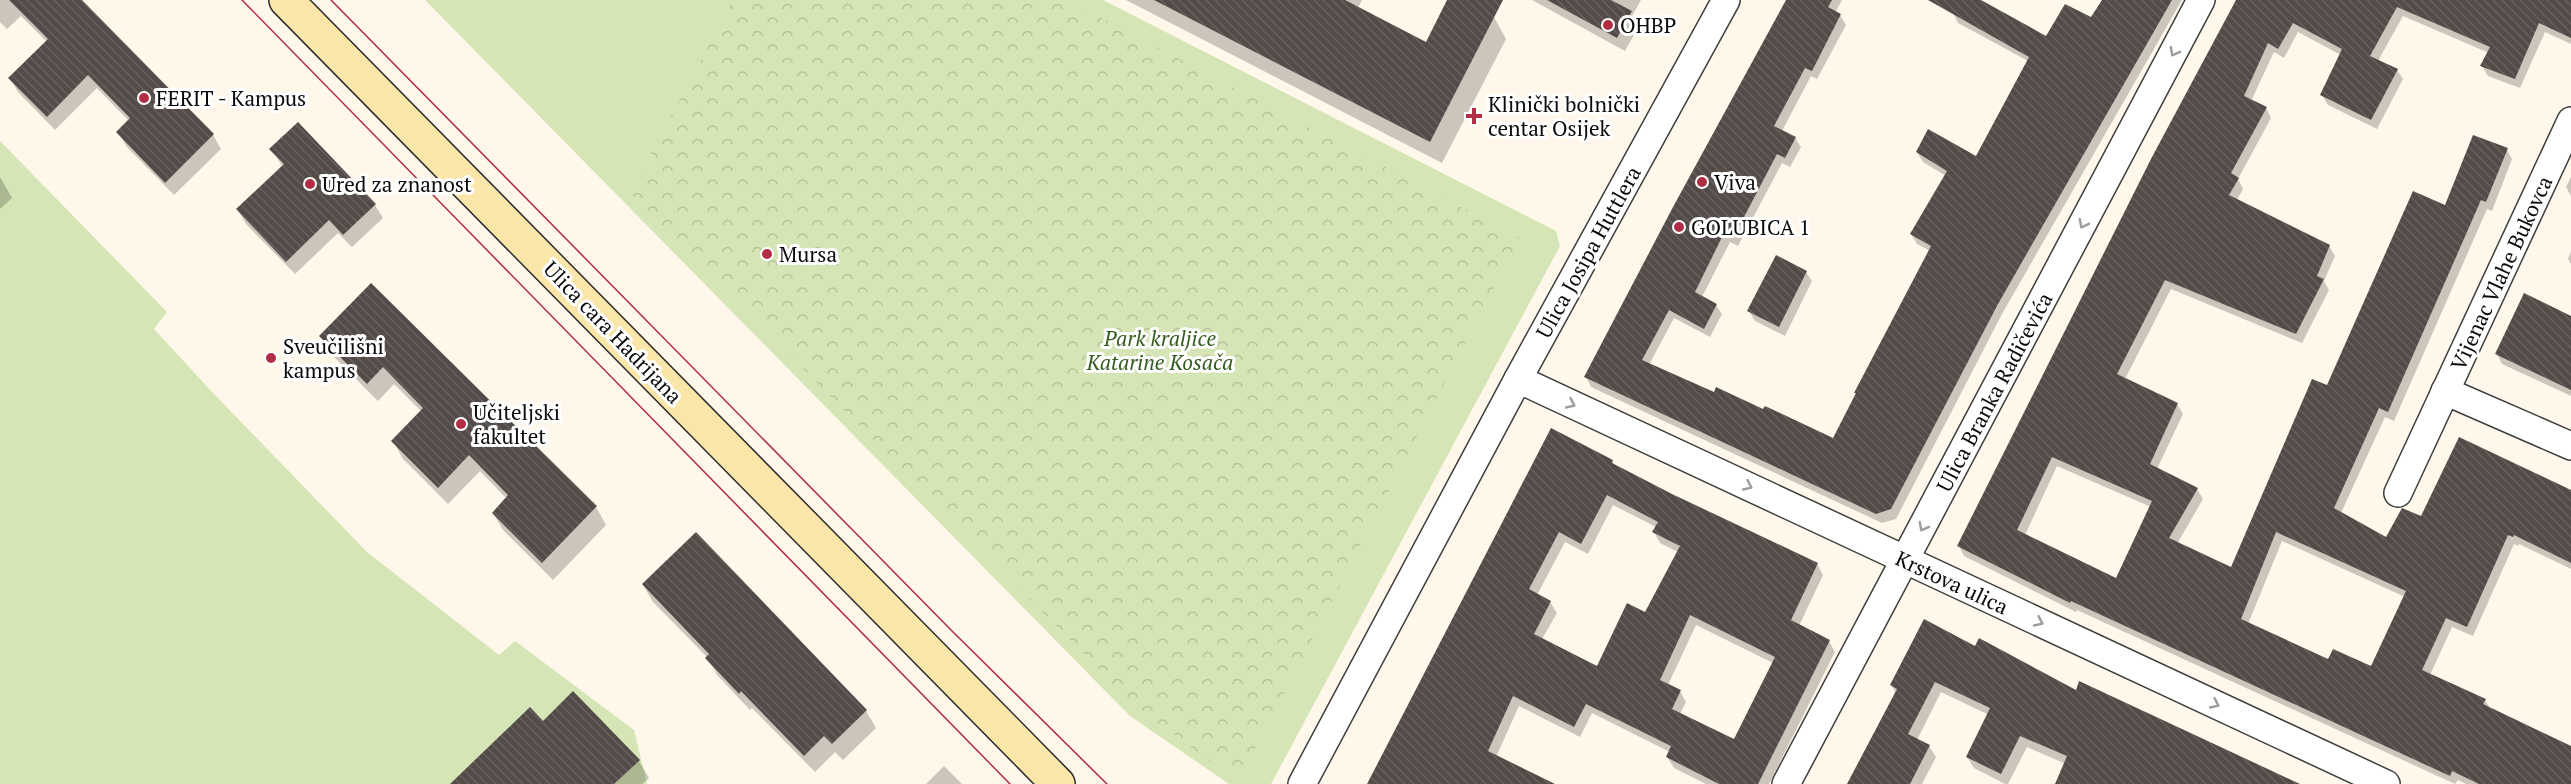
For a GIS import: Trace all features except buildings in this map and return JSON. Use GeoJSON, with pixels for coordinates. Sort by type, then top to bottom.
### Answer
{"type":"FeatureCollection","features":[{"type":"Feature","properties":{"kind":"main road","name":"Ulica cara Hadrijana"},"geometry":{"type":"LineString","coordinates":[[286,0],[1058,784]]}},
{"type":"Feature","properties":{"kind":"street","name":"Ulica Josipa Huttlera"},"geometry":{"type":"LineString","coordinates":[[1518,379],[1726,0]]}},
{"type":"Feature","properties":{"kind":"street","name":"Ulica Branka Radičevića"},"geometry":{"type":"LineString","coordinates":[[1786,784],[2201,0]]}},
{"type":"Feature","properties":{"kind":"street","name":"Vijenac Vlahe Bukovca"},"geometry":{"type":"LineString","coordinates":[[2398,493],[2571,121]]}},
{"type":"Feature","properties":{"kind":"street","name":"Krstova ulica"},"geometry":{"type":"LineString","coordinates":[[1518,379],[2386,784]]}},
{"type":"Feature","properties":{"kind":"street"},"geometry":{"type":"LineString","coordinates":[[1302,784],[1518,379]]}},
{"type":"Feature","properties":{"kind":"street","name":"Vijenac Vlahe Bukovca"},"geometry":{"type":"LineString","coordinates":[[2445,391],[2571,446]]}},
{"type":"Feature","properties":{"kind":"green space","name":"Park kraljice Katarine Kosača"},"geometry":{"type":"Polygon","coordinates":[[[425,0],[1103,0],[1556,231],[1560,246],[1271,784],[1229,784],[1130,716],[425,0]]]}},
{"type":"Feature","properties":{"kind":"green space","name":"Park kraljice Katarine Kosača"},"geometry":{"type":"Polygon","coordinates":[[[733,0],[1067,0],[1520,238],[1243,772],[1222,770],[1137,708],[630,193],[733,0]]]}},
{"type":"Feature","properties":{"kind":"green space"},"geometry":{"type":"Polygon","coordinates":[[[0,141],[167,312],[154,329],[367,552],[499,655],[515,641],[634,730],[647,784],[0,784],[0,141]]]}},
{"type":"Feature","properties":{"kind":"tram line"},"geometry":{"type":"LineString","coordinates":[[242,0],[1010,784]]}},
{"type":"Feature","properties":{"kind":"tram line"},"geometry":{"type":"LineString","coordinates":[[331,0],[952,631],[1107,784]]}},
{"type":"Feature","properties":{"kind":"place","name":"OHBP"},"geometry":{"type":"Point","coordinates":[1608,25]}},
{"type":"Feature","properties":{"kind":"place","name":"FERIT - Kampus"},"geometry":{"type":"Point","coordinates":[144,98]}},
{"type":"Feature","properties":{"kind":"place","name":"Klinički bolnički centar Osijek"},"geometry":{"type":"Point","coordinates":[1474,116]}},
{"type":"Feature","properties":{"kind":"place","name":"Viva"},"geometry":{"type":"Point","coordinates":[1702,182]}},
{"type":"Feature","properties":{"kind":"place","name":"Ured za znanost"},"geometry":{"type":"Point","coordinates":[310,184]}},
{"type":"Feature","properties":{"kind":"place","name":"GOLUBICA 1"},"geometry":{"type":"Point","coordinates":[1679,227]}},
{"type":"Feature","properties":{"kind":"place","name":"Mursa"},"geometry":{"type":"Point","coordinates":[767,254]}},
{"type":"Feature","properties":{"kind":"place","name":"Sveučilišni kampus"},"geometry":{"type":"Point","coordinates":[271,358]}},
{"type":"Feature","properties":{"kind":"place","name":"Učiteljski fakultet"},"geometry":{"type":"Point","coordinates":[461,424]}}]}
